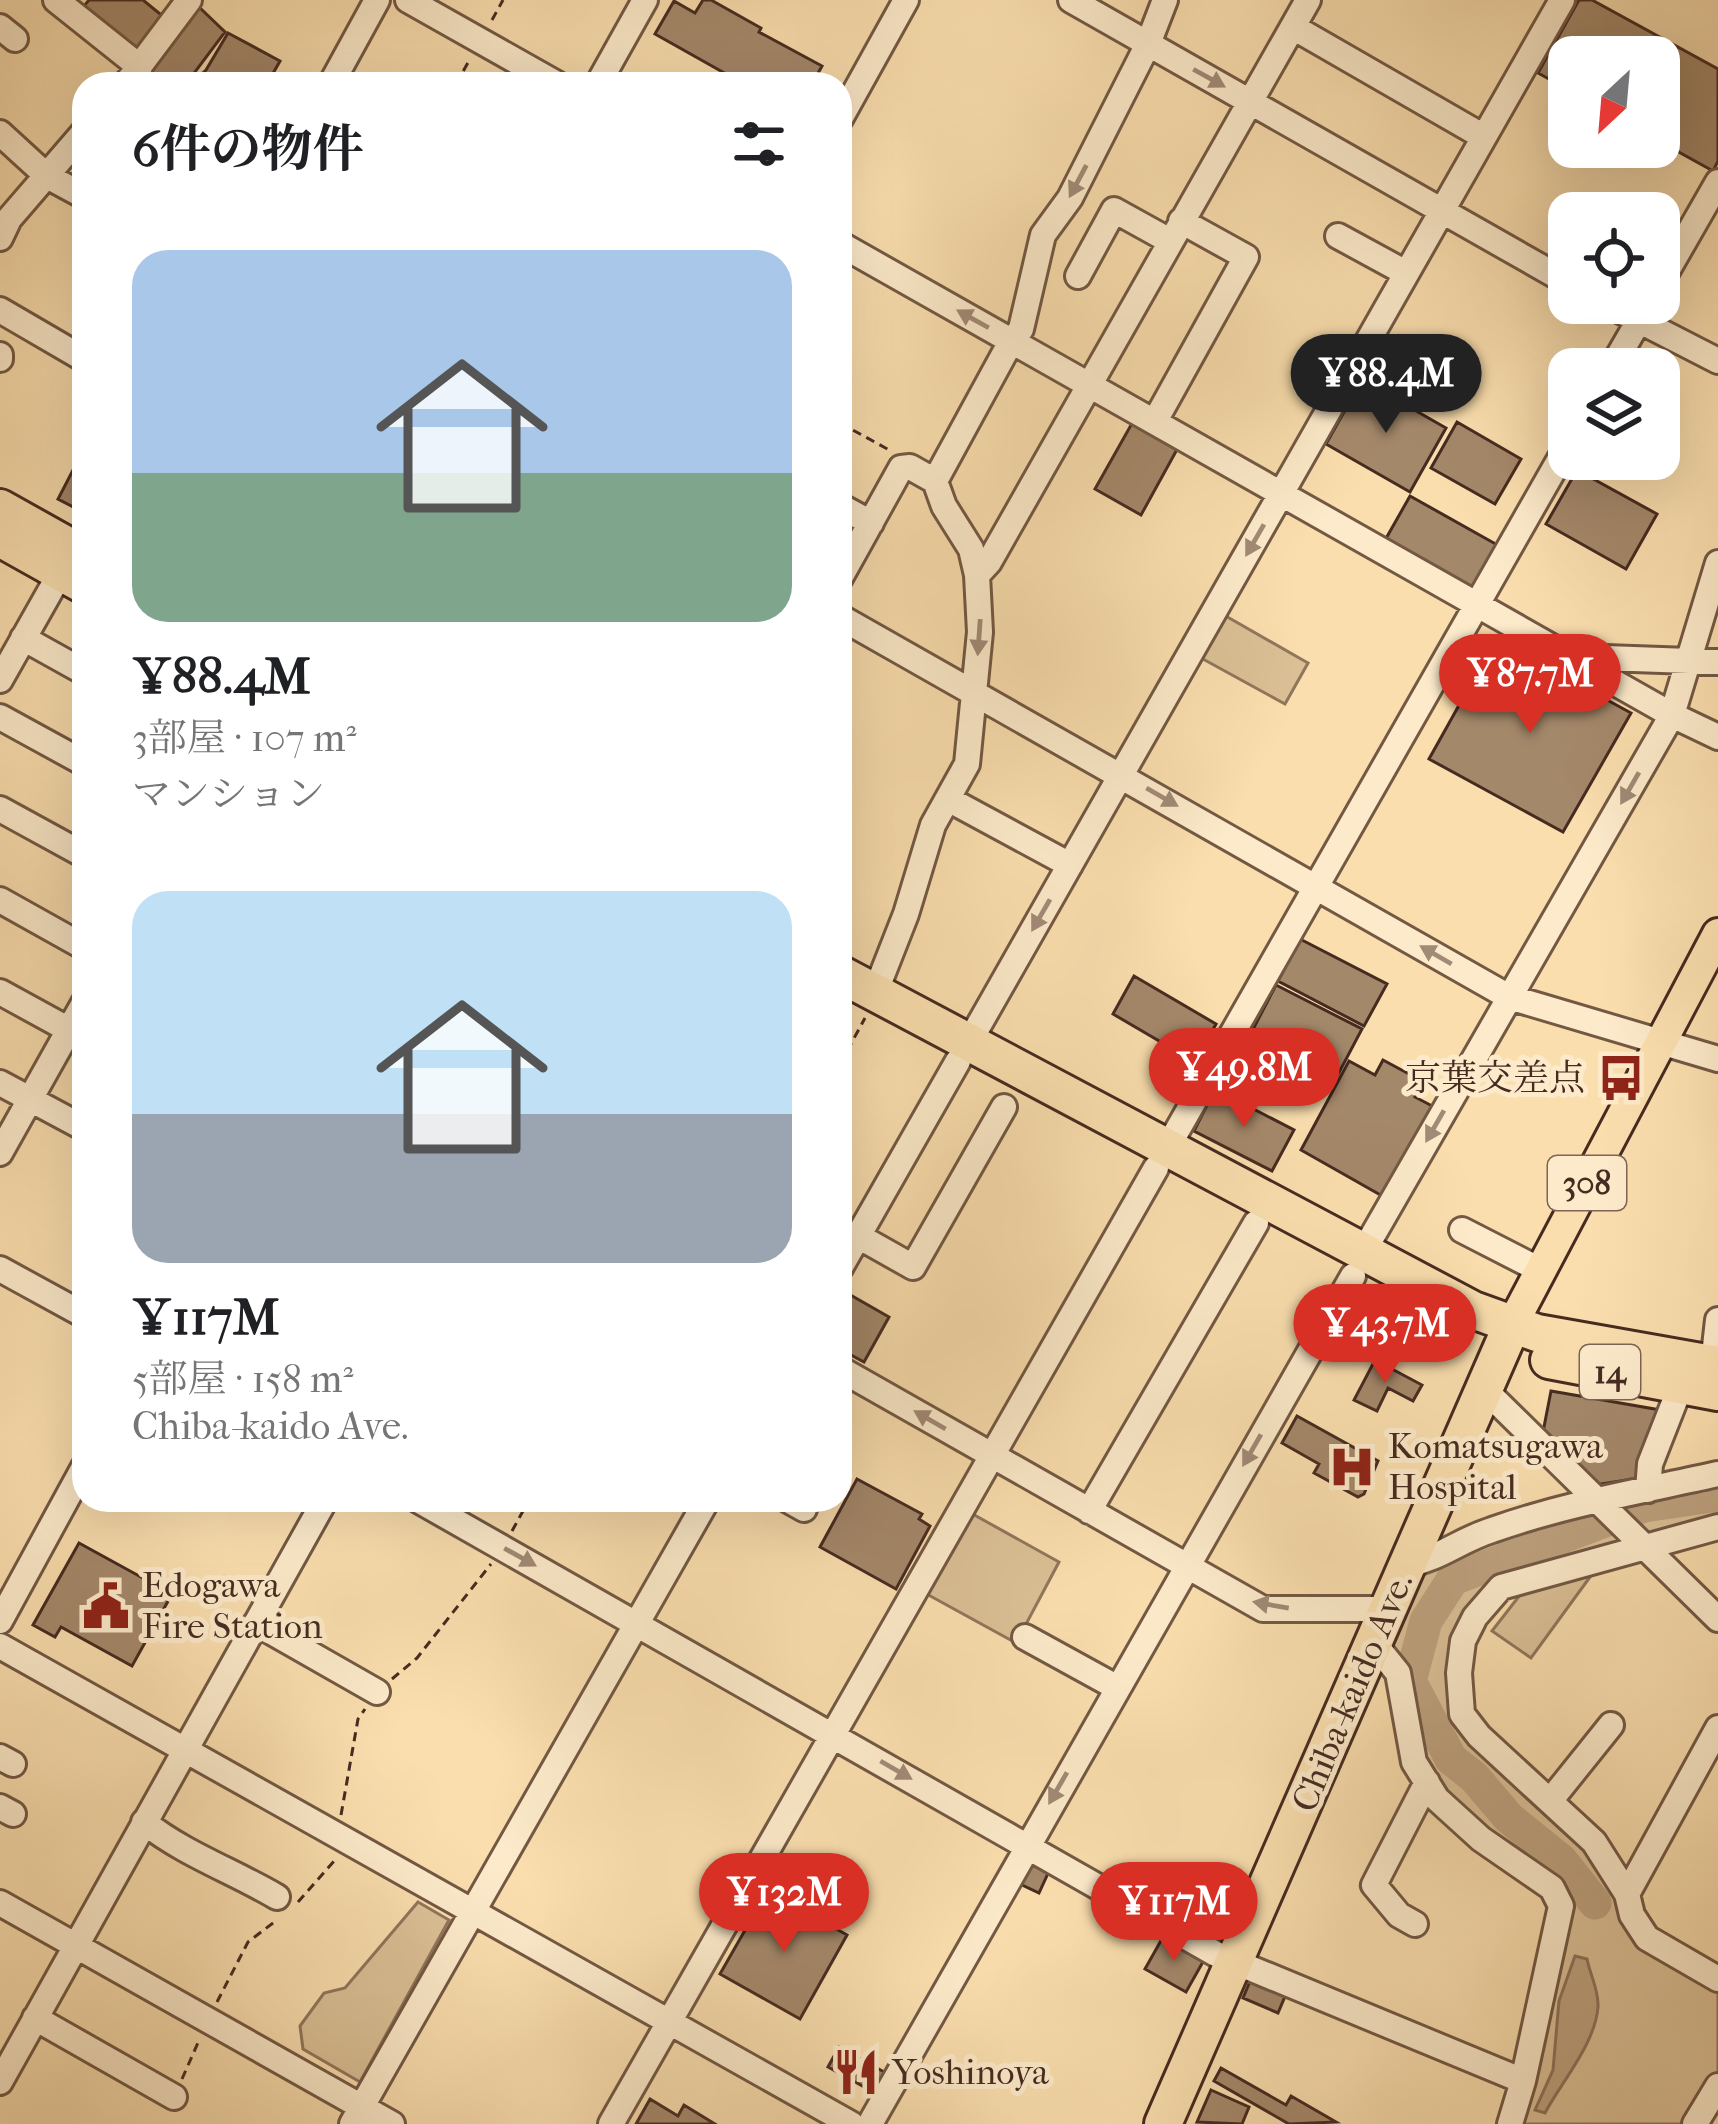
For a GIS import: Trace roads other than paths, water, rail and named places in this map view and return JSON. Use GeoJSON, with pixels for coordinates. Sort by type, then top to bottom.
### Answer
{"type":"FeatureCollection","features":[{"type":"Feature","properties":{"kind":"highway"},"geometry":{"type":"LineString","coordinates":[[0,508],[72,555]]}},
{"type":"Feature","properties":{"kind":"highway"},"geometry":{"type":"LineString","coordinates":[[0,538],[72,557]]}},
{"type":"Feature","properties":{"kind":"highway","name":"14"},"geometry":{"type":"LineString","coordinates":[[860,1003],[963,1052],[1357,1265]]}},
{"type":"Feature","properties":{"kind":"highway","name":"14"},"geometry":{"type":"LineString","coordinates":[[1161,1159],[1256,1222],[1507,1336],[1681,1385],[1716,1374]]}},
{"type":"Feature","properties":{"kind":"highway","name":"14"},"geometry":{"type":"LineString","coordinates":[[1507,1336],[1716,1374]]}},
{"type":"Feature","properties":{"kind":"highway","name":"Chiba-kaido Ave."},"geometry":{"type":"LineString","coordinates":[[1163,2124],[1507,1336]]}},
{"type":"Feature","properties":{"kind":"main road","name":"308"},"geometry":{"type":"LineString","coordinates":[[1507,1336],[1718,934]]}},
{"type":"Feature","properties":{"kind":"street"},"geometry":{"type":"LineString","coordinates":[[56,0],[129,72]]}},
{"type":"Feature","properties":{"kind":"street"},"geometry":{"type":"LineString","coordinates":[[338,72],[377,0]]}},
{"type":"Feature","properties":{"kind":"street"},"geometry":{"type":"LineString","coordinates":[[408,0],[535,72]]}},
{"type":"Feature","properties":{"kind":"street"},"geometry":{"type":"LineString","coordinates":[[605,72],[645,0]]}},
{"type":"Feature","properties":{"kind":"street"},"geometry":{"type":"LineString","coordinates":[[1071,0],[1548,271]]}},
{"type":"Feature","properties":{"kind":"street"},"geometry":{"type":"LineString","coordinates":[[935,481],[1021,329],[1043,235],[1070,198],[1148,44],[1165,0]]}},
{"type":"Feature","properties":{"kind":"street"},"geometry":{"type":"LineString","coordinates":[[977,575],[1308,0]]}},
{"type":"Feature","properties":{"kind":"street"},"geometry":{"type":"LineString","coordinates":[[852,1247],[1562,0]]}},
{"type":"Feature","properties":{"kind":"street"},"geometry":{"type":"LineString","coordinates":[[136,72],[185,1]]}},
{"type":"Feature","properties":{"kind":"street"},"geometry":{"type":"LineString","coordinates":[[852,96],[902,2]]}},
{"type":"Feature","properties":{"kind":"street"},"geometry":{"type":"LineString","coordinates":[[1293,27],[1484,137]]}},
{"type":"Feature","properties":{"kind":"street"},"geometry":{"type":"LineString","coordinates":[[0,134],[46,176],[72,190]]}},
{"type":"Feature","properties":{"kind":"street"},"geometry":{"type":"LineString","coordinates":[[0,238],[9,219],[72,146]]}},
{"type":"Feature","properties":{"kind":"street"},"geometry":{"type":"LineString","coordinates":[[1680,248],[1718,182]]}},
{"type":"Feature","properties":{"kind":"street"},"geometry":{"type":"LineString","coordinates":[[1078,276],[1114,210],[1246,257],[1155,422]]}},
{"type":"Feature","properties":{"kind":"street"},"geometry":{"type":"LineString","coordinates":[[1338,236],[1406,273]]}},
{"type":"Feature","properties":{"kind":"street"},"geometry":{"type":"LineString","coordinates":[[852,251],[1718,737]]}},
{"type":"Feature","properties":{"kind":"street"},"geometry":{"type":"LineString","coordinates":[[0,310],[72,351]]}},
{"type":"Feature","properties":{"kind":"street"},"geometry":{"type":"LineString","coordinates":[[1660,324],[1718,361]]}},
{"type":"Feature","properties":{"kind":"street"},"geometry":{"type":"LineString","coordinates":[[852,557],[902,468],[910,467],[935,481],[944,506],[971,549],[980,632],[967,764],[933,825],[906,914],[860,1003]]}},
{"type":"Feature","properties":{"kind":"street"},"geometry":{"type":"LineString","coordinates":[[611,2124],[1548,480]]}},
{"type":"Feature","properties":{"kind":"street"},"geometry":{"type":"LineString","coordinates":[[852,513],[871,523]]}},
{"type":"Feature","properties":{"kind":"street"},"geometry":{"type":"LineString","coordinates":[[870,2124],[1672,715],[1718,563]]}},
{"type":"Feature","properties":{"kind":"street"},"geometry":{"type":"LineString","coordinates":[[0,680],[72,565]]}},
{"type":"Feature","properties":{"kind":"street"},"geometry":{"type":"LineString","coordinates":[[852,624],[1509,997],[1718,1059]]}},
{"type":"Feature","properties":{"kind":"street"},"geometry":{"type":"LineString","coordinates":[[23,638],[72,665]]}},
{"type":"Feature","properties":{"kind":"street"},"geometry":{"type":"LineString","coordinates":[[1568,656],[1718,662]]}},
{"type":"Feature","properties":{"kind":"street"},"geometry":{"type":"LineString","coordinates":[[0,717],[72,756]]}},
{"type":"Feature","properties":{"kind":"street"},"geometry":{"type":"LineString","coordinates":[[948,799],[1070,865]]}},
{"type":"Feature","properties":{"kind":"street"},"geometry":{"type":"LineString","coordinates":[[0,809],[72,849]]}},
{"type":"Feature","properties":{"kind":"street"},"geometry":{"type":"LineString","coordinates":[[0,900],[72,940]]}},
{"type":"Feature","properties":{"kind":"street"},"geometry":{"type":"LineString","coordinates":[[0,992],[72,1032]]}},
{"type":"Feature","properties":{"kind":"street"},"geometry":{"type":"LineString","coordinates":[[0,1153],[30,1099],[72,1040]]}},
{"type":"Feature","properties":{"kind":"street"},"geometry":{"type":"LineString","coordinates":[[0,1083],[72,1122]]}},
{"type":"Feature","properties":{"kind":"street"},"geometry":{"type":"LineString","coordinates":[[858,1237],[913,1267],[1004,1106]]}},
{"type":"Feature","properties":{"kind":"street"},"geometry":{"type":"LineString","coordinates":[[1089,1511],[1256,1222]]}},
{"type":"Feature","properties":{"kind":"street"},"geometry":{"type":"LineString","coordinates":[[1462,1230],[1540,1270]]}},
{"type":"Feature","properties":{"kind":"street"},"geometry":{"type":"LineString","coordinates":[[0,1269],[72,1308]]}},
{"type":"Feature","properties":{"kind":"street"},"geometry":{"type":"LineString","coordinates":[[1716,1374],[1718,1320]]}},
{"type":"Feature","properties":{"kind":"street"},"geometry":{"type":"LineString","coordinates":[[852,1376],[1263,1609],[1380,1625],[1398,1673],[1414,1762],[1437,1799],[1481,1839],[1552,1888],[1561,1906],[1512,2123]]}},
{"type":"Feature","properties":{"kind":"street"},"geometry":{"type":"LineString","coordinates":[[1648,1490],[1650,1464],[1681,1385]]}},
{"type":"Feature","properties":{"kind":"street"},"geometry":{"type":"LineString","coordinates":[[1484,1389],[1718,1619]]}},
{"type":"Feature","properties":{"kind":"street"},"geometry":{"type":"LineString","coordinates":[[1407,1565],[1441,1557],[1487,1531],[1718,1474]]}},
{"type":"Feature","properties":{"kind":"street"},"geometry":{"type":"LineString","coordinates":[[0,1621],[72,1488]]}},
{"type":"Feature","properties":{"kind":"street"},"geometry":{"type":"LineString","coordinates":[[0,2083],[315,1512]]}},
{"type":"Feature","properties":{"kind":"street"},"geometry":{"type":"LineString","coordinates":[[439,1512],[1235,1964],[1523,2081]]}},
{"type":"Feature","properties":{"kind":"street"},"geometry":{"type":"LineString","coordinates":[[356,2115],[700,1512]]}},
{"type":"Feature","properties":{"kind":"street"},"geometry":{"type":"LineString","coordinates":[[1718,1527],[1637,1540],[1501,1587],[1475,1617],[1463,1641],[1459,1673],[1462,1714],[1478,1736],[1594,1842],[1628,1894],[1632,1915],[1647,1938],[1718,1979]]}},
{"type":"Feature","properties":{"kind":"street"},"geometry":{"type":"LineString","coordinates":[[256,1623],[377,1692]]}},
{"type":"Feature","properties":{"kind":"street"},"geometry":{"type":"LineString","coordinates":[[1025,1637],[1116,1687]]}},
{"type":"Feature","properties":{"kind":"street"},"geometry":{"type":"LineString","coordinates":[[0,1646],[851,2124]]}},
{"type":"Feature","properties":{"kind":"street"},"geometry":{"type":"LineString","coordinates":[[1550,1801],[1611,1725]]}},
{"type":"Feature","properties":{"kind":"street"},"geometry":{"type":"LineString","coordinates":[[1628,1894],[1707,1773],[1718,1728]]}},
{"type":"Feature","properties":{"kind":"street"},"geometry":{"type":"LineString","coordinates":[[1415,1924],[1399,1915],[1374,1885],[1427,1782]]}},
{"type":"Feature","properties":{"kind":"street"},"geometry":{"type":"LineString","coordinates":[[144,1822],[173,1845],[235,1872],[284,1908]]}},
{"type":"Feature","properties":{"kind":"street"},"geometry":{"type":"LineString","coordinates":[[0,1903],[209,2019],[356,2115],[392,2124]]}},
{"type":"Feature","properties":{"kind":"street"},"geometry":{"type":"LineString","coordinates":[[35,2018],[174,2097]]}},
{"type":"Feature","properties":{"kind":"street"},"geometry":{"type":"LineString","coordinates":[[1695,2124],[1718,2086]]}},
{"type":"Feature","properties":{"kind":"waterway"},"geometry":{"type":"LineString","coordinates":[[1595,1903],[1561,1860],[1509,1818],[1474,1777],[1451,1759],[1410,1681],[1426,1621],[1453,1579],[1644,1506],[1718,1495]]}},
{"type":"Feature","properties":{"kind":"place","name":"京葉交差点"},"geometry":{"type":"Point","coordinates":[1621,1078]}},
{"type":"Feature","properties":{"kind":"place","name":"Komatsugawa Hospital"},"geometry":{"type":"Point","coordinates":[1352,1467]}},
{"type":"Feature","properties":{"kind":"place","name":"Edogawa Fire Station"},"geometry":{"type":"Point","coordinates":[106,1606]}},
{"type":"Feature","properties":{"kind":"place","name":"Yoshinoya"},"geometry":{"type":"Point","coordinates":[856,2072]}}]}
